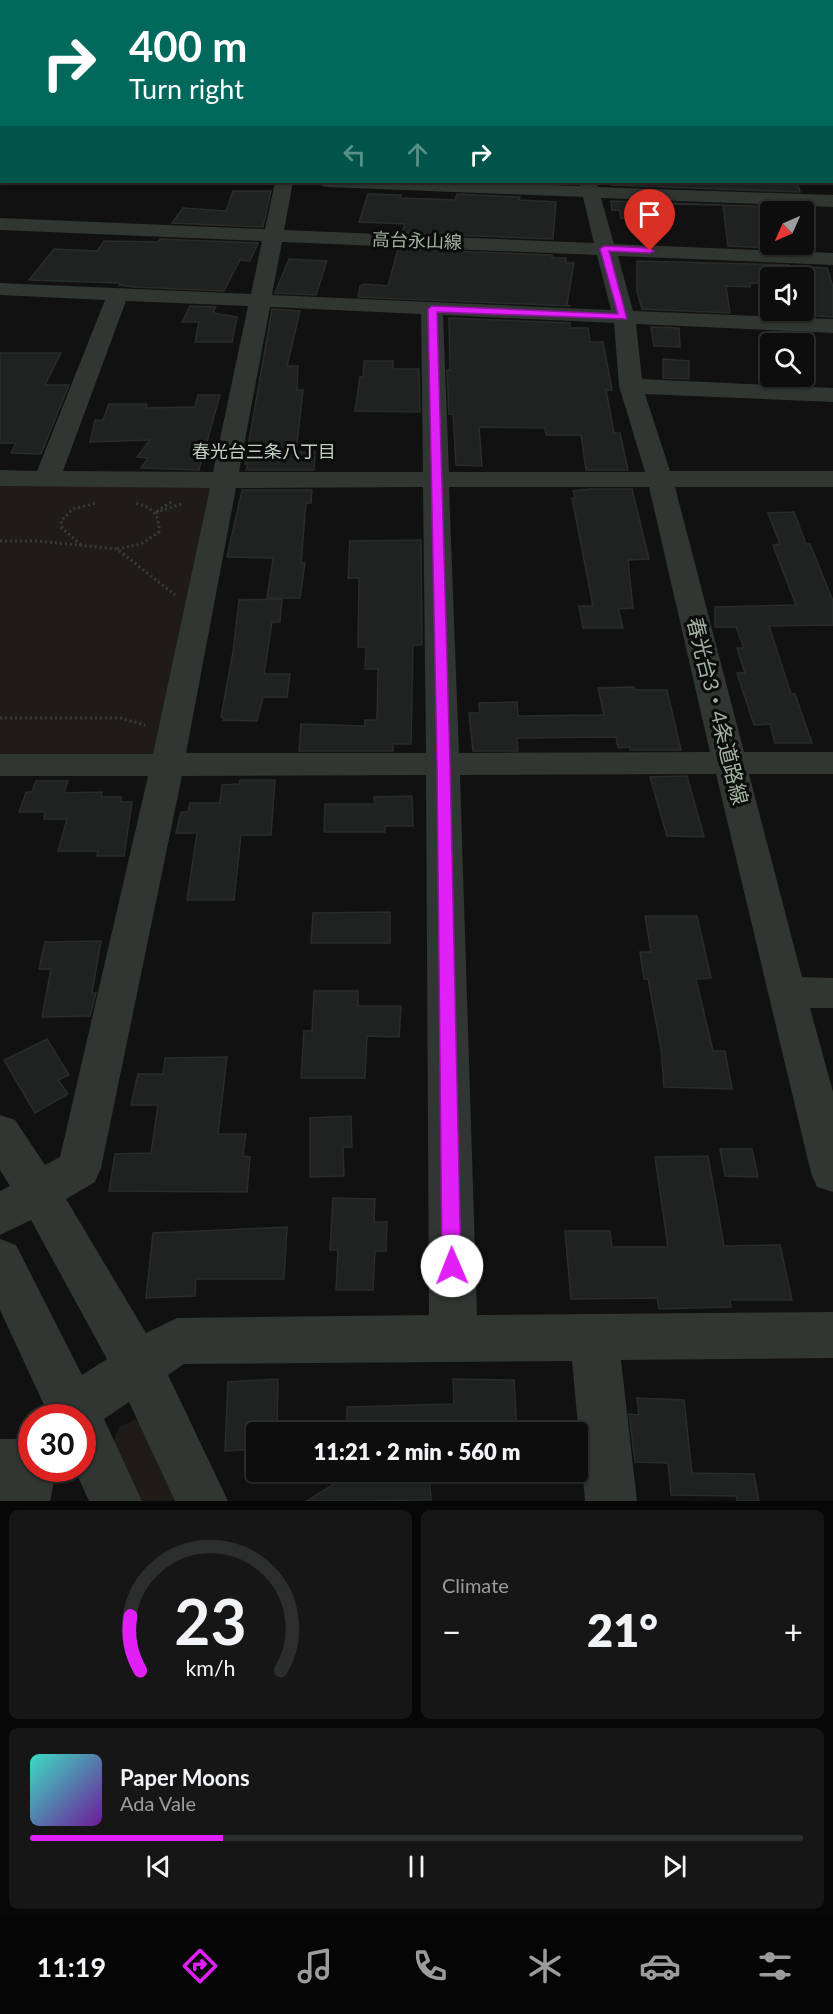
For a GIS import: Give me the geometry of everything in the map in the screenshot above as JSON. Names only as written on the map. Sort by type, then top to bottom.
[{"type":"street","points":[[20,1204],[79,1168],[170,749],[196,612],[225,480],[258,301],[284,183]]},
{"type":"street","points":[[393,183],[589,186],[833,201]]},
{"type":"street","name":"春光台3・4条道路線","points":[[589,186],[624,317],[631,386],[660,480],[833,1173]]},
{"type":"street","name":"高台永山線","points":[[7,230],[272,236],[833,259]]},
{"type":"street","points":[[0,289],[833,326]]},
{"type":"street","points":[[47,478],[118,294]]},
{"type":"street","points":[[432,309],[444,763],[453,1337]]},
{"type":"street","points":[[631,386],[833,395]]},
{"type":"street","points":[[0,478],[660,480],[830,486]]},
{"type":"street","points":[[0,765],[170,749],[444,763],[833,764]]},
{"type":"street","points":[[786,992],[833,993]]},
{"type":"street","points":[[0,1133],[20,1204],[139,1368],[202,1501]]},
{"type":"street","points":[[0,1260],[68,1404]]},
{"type":"street","points":[[93,1404],[177,1341],[833,1335]]},
{"type":"street","points":[[594,1338],[611,1501]]},
{"type":"street","points":[[96,1461],[116,1501]]},
{"type":"street","points":[[0,1465],[18,1465]]},
{"type":"street","points":[[24,1501],[28,1482]]},
{"type":"path","points":[[82,546],[62,528],[61,521],[73,509],[102,502]]},
{"type":"path","points":[[0,541],[37,541],[117,549],[152,539],[159,532],[160,525],[155,513],[138,503],[124,502]]},
{"type":"path","points":[[117,549],[196,612]]},
{"type":"path","points":[[0,718],[120,718],[170,749]]},
{"type":"shaded area","points":[[0,478],[225,480],[167,765],[0,765]]},
{"type":"shaded area","points":[[134,1420],[146,1421],[183,1501],[139,1501],[113,1443],[119,1427]]},
{"type":"building","points":[[610,183],[797,183],[800,192],[611,185]]},
{"type":"building","points":[[233,191],[271,191],[263,227],[172,223],[183,208],[226,211]]},
{"type":"building","points":[[368,194],[455,200],[457,194],[520,197],[519,200],[556,202],[553,239],[402,233],[405,224],[359,222]]},
{"type":"building","points":[[611,201],[722,205],[655,204],[657,220],[621,218],[619,210],[612,210]]},
{"type":"building","points":[[723,205],[760,206],[760,248],[728,246]]},
{"type":"building","points":[[160,239],[258,243],[250,261],[240,260],[224,291],[134,287],[119,285],[120,283],[29,280],[54,249],[97,251],[104,241],[158,242]]},
{"type":"building","points":[[398,249],[552,255],[552,258],[566,258],[566,263],[574,263],[567,305],[571,306],[358,297],[360,286],[365,284],[388,286]]},
{"type":"building","points":[[289,259],[327,261],[316,295],[275,293]]},
{"type":"building","points":[[637,261],[789,265],[789,267],[760,267],[760,283],[750,283],[750,287],[726,286],[730,313],[642,309],[637,292]]},
{"type":"building","points":[[814,267],[827,268],[833,287],[833,317],[814,316]]},
{"type":"building","points":[[190,306],[216,307],[213,313],[237,317],[232,342],[195,342],[199,322],[182,322]]},
{"type":"building","points":[[272,309],[300,311],[287,366],[298,366],[297,390],[303,390],[296,452],[315,452],[314,470],[246,470],[248,464],[245,464]]},
{"type":"building","points":[[449,318],[570,323],[570,328],[588,328],[590,342],[603,342],[612,390],[606,390],[614,433],[620,433],[628,470],[586,470],[581,435],[546,435],[545,428],[479,427],[482,466],[456,465],[453,414],[449,414],[447,370],[450,370]]},
{"type":"building","points":[[651,327],[679,328],[680,347],[654,346]]},
{"type":"building","points":[[0,353],[61,353],[45,385],[69,385],[41,454],[11,453],[16,443],[0,443]]},
{"type":"building","points":[[663,359],[689,361],[689,379],[663,378]]},
{"type":"building","points":[[364,361],[393,361],[393,369],[419,369],[420,412],[355,411],[360,377],[363,377]]},
{"type":"building","points":[[198,395],[220,395],[199,470],[141,468],[148,458],[137,457],[150,440],[90,442],[95,420],[103,420],[109,404],[147,404],[146,408],[195,407]]},
{"type":"building","points":[[632,489],[649,559],[628,560],[633,608],[618,609],[623,628],[583,628],[579,606],[593,606],[572,498],[575,498],[573,491]]},
{"type":"building","points":[[242,490],[312,490],[311,503],[306,503],[301,563],[305,563],[300,598],[267,598],[273,558],[227,557]]},
{"type":"building","points":[[794,512],[806,544],[810,544],[833,601],[833,625],[769,626],[791,694],[795,694],[812,743],[775,743],[770,724],[754,725],[737,673],[745,673],[737,648],[744,648],[736,627],[715,627],[715,607],[796,605],[773,545],[780,544],[768,513]]},
{"type":"building","points":[[421,540],[422,645],[413,645],[411,744],[393,744],[393,751],[299,751],[301,724],[365,726],[365,720],[377,720],[378,669],[365,669],[366,647],[358,647],[359,578],[348,578],[350,541]]},
{"type":"building","points":[[282,599],[280,622],[272,622],[264,674],[290,674],[287,697],[263,697],[257,721],[223,720],[224,717],[221,717],[233,652],[239,600]]},
{"type":"building","points":[[634,687],[634,690],[667,690],[681,750],[618,748],[616,737],[517,738],[518,751],[473,751],[469,713],[480,713],[479,703],[517,702],[518,716],[604,715],[598,688]]},
{"type":"building","points":[[687,776],[704,837],[667,836],[650,777]]},
{"type":"building","points":[[240,780],[275,780],[271,835],[241,835],[234,900],[187,900],[197,833],[176,833],[181,812],[188,812],[190,803],[220,803],[222,785],[239,784]]},
{"type":"building","points":[[36,781],[68,781],[64,793],[102,792],[101,797],[121,797],[121,802],[132,802],[124,856],[97,856],[98,851],[58,851],[67,819],[44,819],[45,812],[19,812],[26,792],[32,792]]},
{"type":"building","points":[[412,796],[413,826],[385,826],[385,832],[324,832],[325,804],[375,804],[374,797]]},
{"type":"building","points":[[390,912],[390,943],[311,943],[313,913]]},
{"type":"building","points":[[645,916],[697,916],[711,978],[696,979],[713,1051],[725,1051],[732,1089],[664,1087],[661,1049],[648,979],[644,979],[640,952],[651,952]]},
{"type":"building","points":[[101,941],[92,993],[96,993],[90,1016],[42,1017],[51,969],[39,969],[45,942]]},
{"type":"building","points":[[314,991],[358,991],[358,1006],[401,1006],[399,1037],[367,1036],[365,1078],[301,1078],[304,1031],[312,1031]]},
{"type":"building","points":[[47,1039],[69,1075],[58,1080],[68,1094],[35,1113],[4,1060]]},
{"type":"building","points":[[227,1057],[218,1134],[246,1134],[243,1156],[250,1157],[247,1192],[109,1191],[115,1154],[151,1153],[158,1105],[131,1105],[138,1074],[163,1074],[165,1058]]},
{"type":"building","points":[[351,1116],[352,1147],[343,1147],[344,1176],[310,1177],[310,1118]]},
{"type":"building","points":[[720,1149],[752,1149],[758,1177],[725,1176]]},
{"type":"building","points":[[708,1156],[724,1246],[780,1245],[792,1300],[730,1300],[731,1307],[659,1309],[657,1298],[571,1299],[565,1231],[610,1231],[612,1247],[668,1247],[655,1157]]},
{"type":"building","points":[[333,1198],[375,1199],[374,1222],[387,1222],[386,1251],[375,1251],[373,1290],[336,1290],[338,1250],[330,1250]]},
{"type":"building","points":[[287,1227],[284,1279],[196,1279],[195,1296],[146,1298],[153,1233]]},
{"type":"building","points":[[278,1379],[277,1422],[246,1422],[246,1450],[225,1451],[228,1382]]},
{"type":"building","points":[[453,1379],[514,1380],[516,1422],[347,1422],[347,1407],[454,1404]]},
{"type":"building","points":[[637,1398],[684,1400],[692,1473],[754,1474],[759,1501],[737,1501],[737,1496],[671,1495],[668,1463],[635,1462],[629,1414],[639,1415]]},
{"type":"building","points":[[337,1482],[430,1482],[431,1500],[307,1501]]},
{"type":"district","name":"春光台三条八丁目","points":[[264,452]]},
{"type":"route","points":[[452,1266],[444,763],[432,309],[624,317],[604,249],[650,251]]}]
